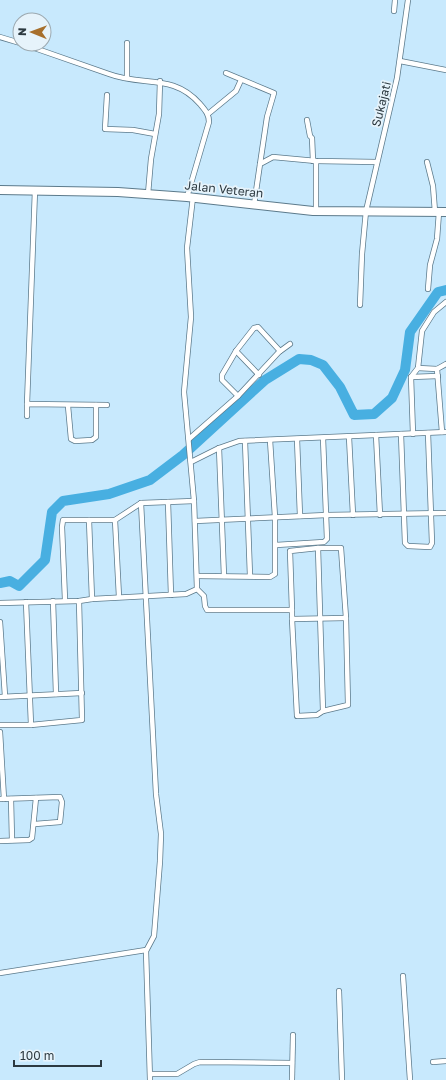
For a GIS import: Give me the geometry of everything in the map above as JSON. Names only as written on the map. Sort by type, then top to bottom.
[{"type":"highway","name":"Jalan Veteran","points":[[0,190],[148,194],[190,197],[316,211],[440,212]]},
{"type":"street","points":[[394,11],[395,0]]},
{"type":"street","name":"Sukajati","points":[[360,305],[362,254],[366,212],[400,61],[408,0]]},
{"type":"street","points":[[0,37],[12,41]]},
{"type":"street","points":[[127,42],[127,78]]},
{"type":"street","points":[[0,603],[65,600],[79,601],[119,597],[191,594],[197,589],[198,576],[194,501],[184,388],[192,311],[187,248],[190,197],[207,133],[209,122],[208,114],[189,92],[177,86],[110,75],[94,67],[46,52]]},
{"type":"street","points":[[400,61],[446,70]]},
{"type":"street","points":[[226,73],[274,94],[267,117],[254,205]]},
{"type":"street","points":[[208,114],[236,91],[241,80]]},
{"type":"street","points":[[148,194],[155,134],[159,114],[160,82]]},
{"type":"street","points":[[107,95],[105,129],[133,130],[155,134]]},
{"type":"street","points":[[306,120],[310,136],[312,138],[315,161],[316,211]]},
{"type":"street","points":[[260,164],[273,157],[315,161],[377,162]]},
{"type":"street","points":[[427,162],[440,212],[437,239],[430,266],[428,289]]},
{"type":"street","points":[[27,416],[35,190]]},
{"type":"street","points":[[413,434],[411,377],[418,368],[422,331],[434,312],[446,302]]},
{"type":"street","points":[[238,396],[222,378],[236,351],[257,326],[280,351]]},
{"type":"street","points":[[189,440],[238,396],[280,351],[290,344]]},
{"type":"street","points":[[236,351],[259,375]]},
{"type":"street","points":[[418,368],[437,369],[446,364]]},
{"type":"street","points":[[191,460],[219,448],[245,441],[349,438],[376,435],[444,432],[437,369]]},
{"type":"street","points":[[411,377],[438,376]]},
{"type":"street","points":[[27,404],[68,406],[107,405]]},
{"type":"street","points":[[68,406],[71,439],[75,441],[92,440],[96,436],[96,405]]},
{"type":"street","points":[[401,434],[405,545],[430,547],[432,544],[432,514],[428,433]]},
{"type":"street","points":[[376,435],[380,515]]},
{"type":"street","points":[[276,545],[326,541],[328,536],[323,438]]},
{"type":"street","points":[[349,438],[353,515]]},
{"type":"street","points":[[297,439],[300,516]]},
{"type":"street","points":[[198,576],[274,576],[276,571],[276,545],[270,440]]},
{"type":"street","points":[[245,441],[250,576]]},
{"type":"street","points":[[219,448],[224,576]]},
{"type":"street","points":[[65,600],[62,521],[68,519],[115,520],[141,503],[194,501]]},
{"type":"street","points":[[168,502],[171,595]]},
{"type":"street","points":[[141,503],[156,794],[161,834],[154,936],[146,952],[150,1080]]},
{"type":"street","points":[[195,521],[327,515],[446,513]]},
{"type":"street","points":[[89,520],[92,599]]},
{"type":"street","points":[[115,520],[119,597]]},
{"type":"street","points":[[318,548],[323,710]]},
{"type":"street","points":[[318,548],[339,548],[342,550],[349,703],[345,707],[323,710],[317,715],[299,716],[296,713],[292,610],[290,551],[318,548]]},
{"type":"street","points":[[197,589],[204,596],[207,610],[292,610]]},
{"type":"street","points":[[53,601],[56,694]]},
{"type":"street","points":[[0,725],[31,725],[82,720],[79,601]]},
{"type":"street","points":[[26,602],[31,725]]},
{"type":"street","points":[[292,619],[346,618]]},
{"type":"street","points":[[0,622],[2,697],[82,693]]},
{"type":"street","points":[[0,732],[2,799],[60,797],[62,802],[62,820],[58,823],[35,824]]},
{"type":"street","points":[[0,841],[29,840],[34,834],[36,798]]},
{"type":"street","points":[[11,799],[12,840]]},
{"type":"street","points":[[0,973],[146,952]]},
{"type":"street","points":[[403,976],[410,1080]]},
{"type":"street","points":[[339,991],[342,1080]]},
{"type":"street","points":[[292,1080],[293,1035]]},
{"type":"street","points":[[433,1062],[446,1061]]},
{"type":"street","points":[[151,1074],[177,1074],[200,1062],[292,1063]]},
{"type":"waterway","points":[[0,583],[10,581],[19,586],[45,560],[52,512],[63,501],[109,494],[150,480],[183,455],[265,380],[299,359],[311,360],[323,365],[340,387],[354,415],[374,414],[392,398],[405,370],[410,332],[438,292],[446,290]]}]
